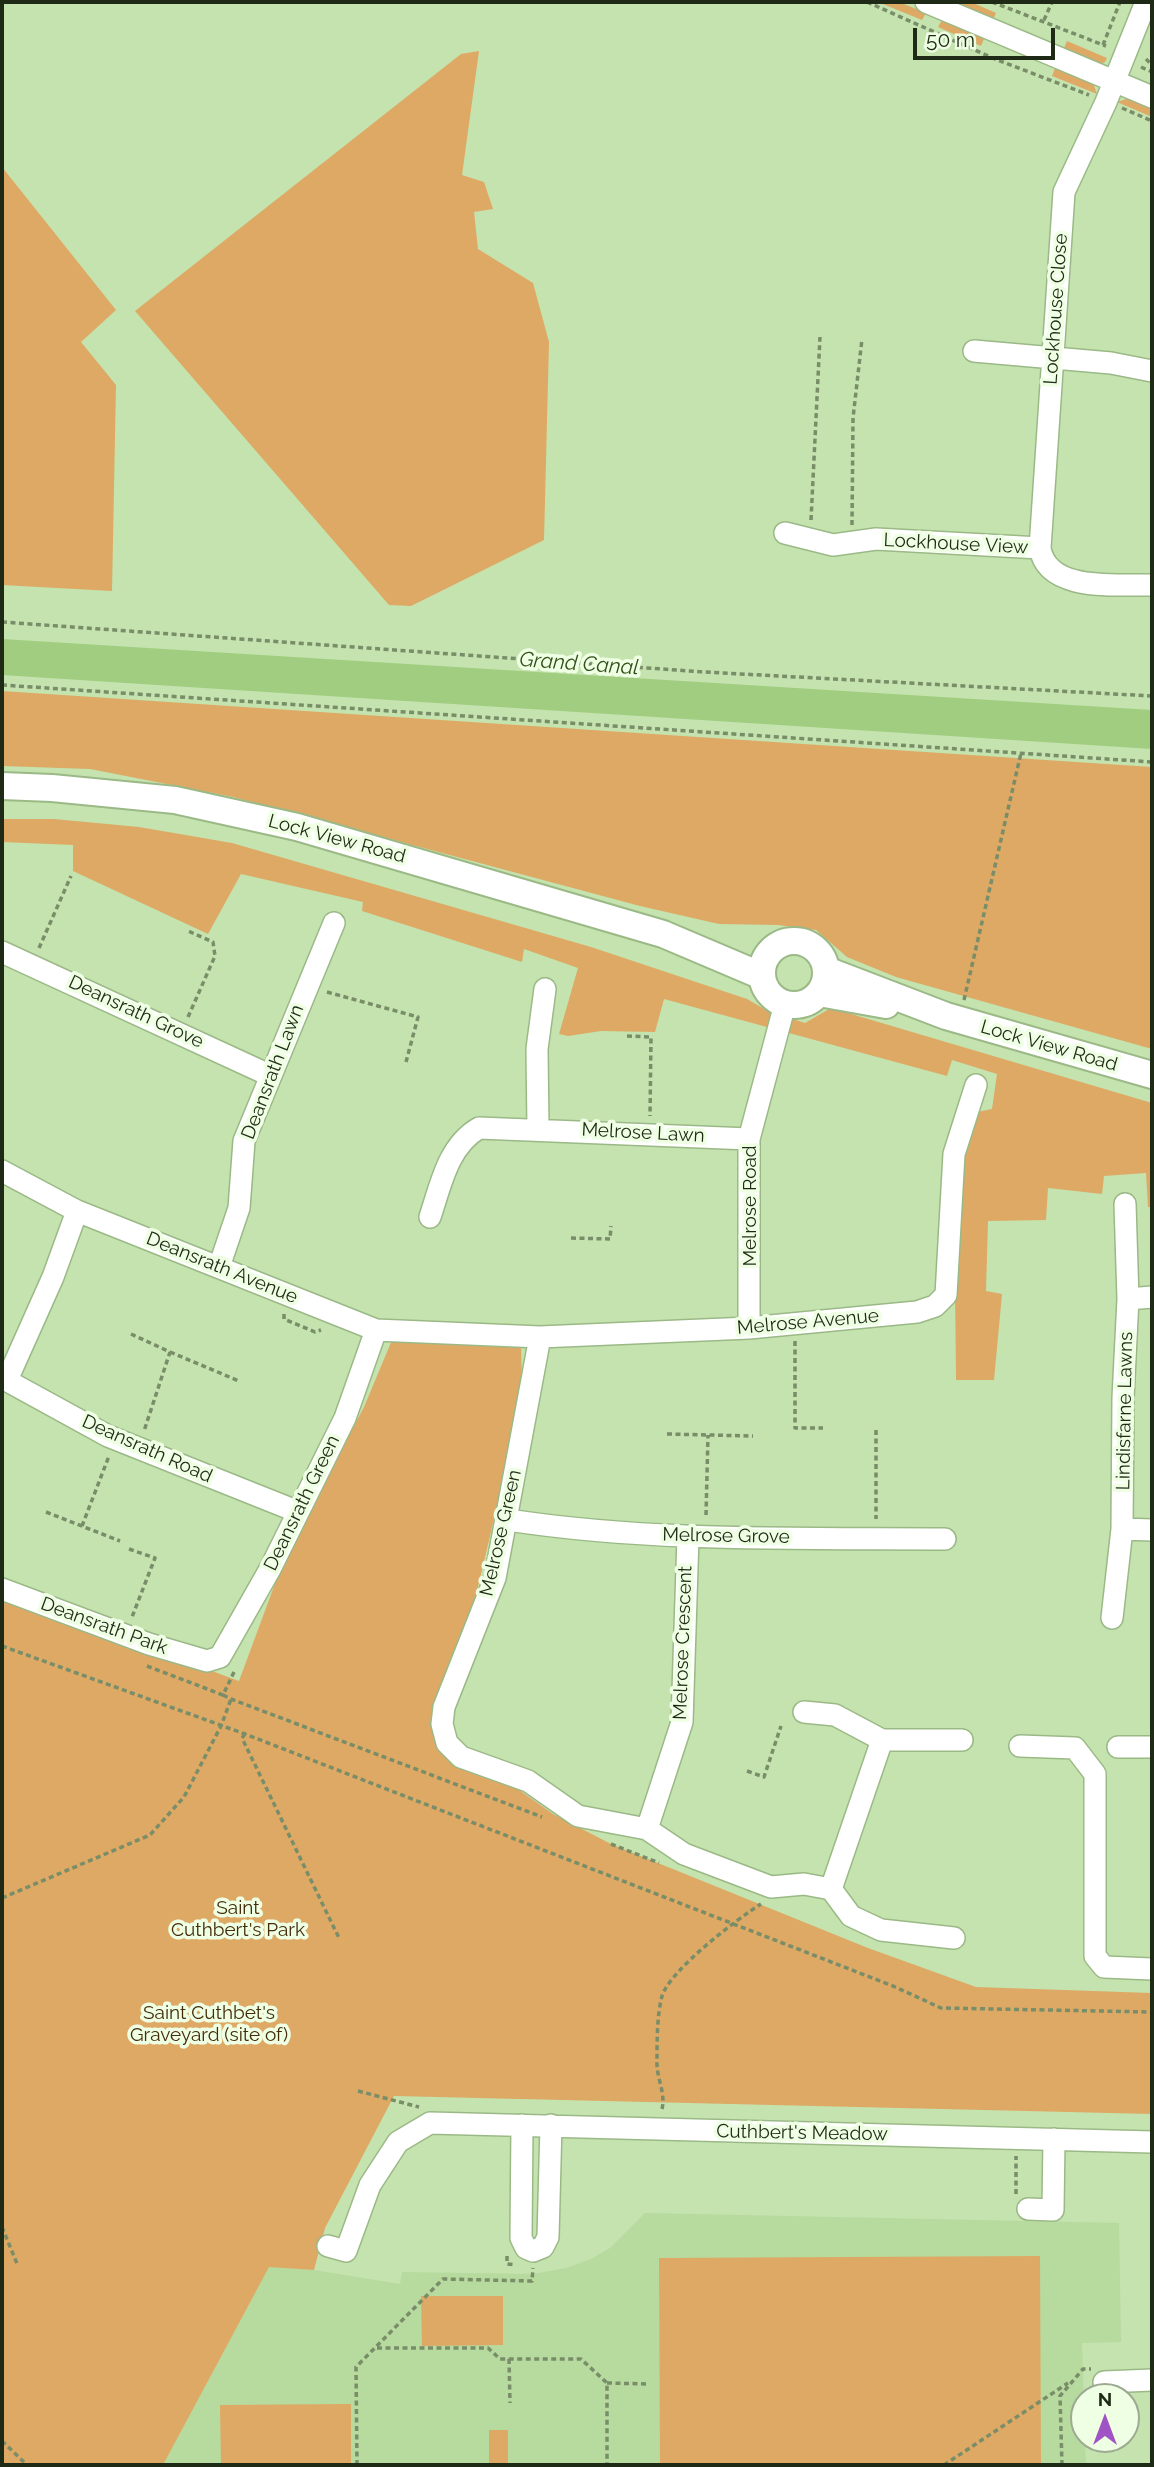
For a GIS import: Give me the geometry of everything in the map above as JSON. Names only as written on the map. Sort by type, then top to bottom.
[{"type":"street","points":[[926,2],[1152,97]]},
{"type":"street","name":"Lockhouse Close","points":[[1040,548],[1064,192],[1115,81],[1146,2]]},
{"type":"street","points":[[974,351],[1111,363],[1152,371]]},
{"type":"street","name":"Lockhouse View","points":[[785,533],[833,545],[876,540],[1040,548],[1044,564],[1052,572],[1065,578],[1152,586]]},
{"type":"street","name":"Lock View Road","points":[[2,786],[175,800],[298,827],[765,964],[787,941],[808,944],[823,959],[822,981],[1152,1075]]},
{"type":"street","name":"Deansrath Lawn","points":[[219,1267],[239,1208],[244,1141],[334,923]]},
{"type":"street","name":"Deansrath Grove","points":[[2,952],[269,1075]]},
{"type":"street","points":[[765,964],[769,993],[785,1004],[803,1003],[822,981]]},
{"type":"street","points":[[538,1128],[537,1049],[545,989]]},
{"type":"street","name":"Melrose Road","points":[[749,1328],[749,1139],[785,1004]]},
{"type":"street","name":"Melrose Avenue","points":[[450,1332],[540,1337],[749,1328],[917,1312],[935,1306],[946,1295],[954,1154],[976,1085]]},
{"type":"street","name":"Melrose Lawn","points":[[430,1217],[453,1153],[462,1138],[479,1128],[538,1128],[749,1139]]},
{"type":"street","name":"Deansrath Avenue","points":[[2,1171],[77,1211],[376,1330],[450,1332]]},
{"type":"street","name":"Lindisfarne Lawns","points":[[1112,1618],[1122,1529],[1123,1398],[1128,1299],[1125,1204]]},
{"type":"street","points":[[4,1379],[53,1277],[77,1211]]},
{"type":"street","points":[[1128,1299],[1152,1297]]},
{"type":"street","name":"Deansrath Green","points":[[207,1661],[220,1657],[231,1643],[345,1418],[376,1330]]},
{"type":"street","name":"Melrose Green","points":[[540,1337],[508,1520],[495,1578],[444,1707],[442,1724],[447,1743],[461,1757],[528,1781],[578,1816],[647,1829]]},
{"type":"street","name":"Deansrath Road","points":[[4,1379],[108,1436],[296,1511]]},
{"type":"street","name":"Melrose Grove","points":[[508,1520],[568,1529],[688,1537],[944,1539]]},
{"type":"street","points":[[1122,1529],[1152,1530]]},
{"type":"street","name":"Melrose Crescent","points":[[647,1829],[682,1722],[688,1537]]},
{"type":"street","name":"Deansrath Park","points":[[2,1589],[149,1644],[207,1661]]},
{"type":"street","points":[[804,1712],[835,1715],[882,1740],[962,1740]]},
{"type":"street","points":[[831,1889],[882,1740]]},
{"type":"street","points":[[1020,1746],[1075,1748],[1095,1774],[1095,1956],[1104,1967],[1152,1969]]},
{"type":"street","points":[[1118,1747],[1152,1747]]},
{"type":"street","points":[[647,1829],[684,1854],[771,1887],[804,1885],[831,1889],[851,1916],[881,1930],[954,1938]]},
{"type":"street","name":"Cuthbert's Meadow","points":[[328,2246],[346,2251],[370,2185],[398,2142],[430,2123],[1152,2142]]},
{"type":"street","points":[[522,2125],[521,2238],[526,2248],[533,2250],[543,2247],[548,2237],[551,2125]]},
{"type":"street","points":[[1022,2207],[1053,2210],[1054,2138]]},
{"type":"street","points":[[1104,2382],[1152,2380]]},
{"type":"path","points":[[867,2],[995,60],[1094,97]]},
{"type":"path","points":[[992,2],[1044,20],[1112,49]]},
{"type":"path","points":[[1044,20],[1052,2]]},
{"type":"path","points":[[1103,45],[1120,2]]},
{"type":"path","points":[[1149,53],[1145,62],[1152,65]]},
{"type":"path","points":[[1134,64],[1152,72]]},
{"type":"path","points":[[1116,106],[1152,121]]},
{"type":"path","points":[[810,540],[820,337]]},
{"type":"path","points":[[852,544],[853,418],[862,339]]},
{"type":"path","points":[[2,622],[690,671],[1152,696]]},
{"type":"path","points":[[2,685],[972,747],[1152,762]]},
{"type":"path","points":[[953,1018],[1021,753]]},
{"type":"path","points":[[36,954],[71,876]]},
{"type":"path","points":[[186,1022],[215,956],[213,942],[188,931]]},
{"type":"path","points":[[327,992],[418,1017],[406,1062]]},
{"type":"path","points":[[627,1036],[651,1037],[650,1117]]},
{"type":"path","points":[[571,1238],[610,1239],[611,1226]]},
{"type":"path","points":[[795,1325],[796,1427],[823,1428]]},
{"type":"path","points":[[131,1334],[239,1381]]},
{"type":"path","points":[[144,1433],[170,1352]]},
{"type":"path","points":[[876,1430],[876,1519]]},
{"type":"path","points":[[667,1434],[753,1436]]},
{"type":"path","points":[[706,1515],[708,1435]]},
{"type":"path","points":[[82,1526],[110,1454]]},
{"type":"path","points":[[46,1512],[120,1541]]},
{"type":"path","points":[[129,1549],[155,1558],[132,1617]]},
{"type":"path","points":[[2,1646],[244,1734],[941,2008],[1152,2012]]},
{"type":"path","points":[[234,1671],[223,1695],[231,1699],[544,1818]]},
{"type":"path","points":[[2,1898],[150,1835],[184,1797],[231,1699]]},
{"type":"path","points":[[747,1771],[764,1777],[781,1726]]},
{"type":"path","points":[[244,1734],[242,1738],[339,1938]]},
{"type":"path","points":[[608,1843],[659,1863]]},
{"type":"path","points":[[662,2109],[664,2101],[656,2064],[663,1994],[678,1973],[730,1924],[762,1903],[749,1898]]},
{"type":"path","points":[[1016,2150],[1022,2207]]},
{"type":"path","points":[[2,2227],[18,2266]]},
{"type":"path","points":[[507,2251],[507,2264],[533,2268],[545,2266]]},
{"type":"path","points":[[356,2465],[356,2367],[443,2279],[533,2281],[533,2274]]},
{"type":"path","points":[[377,2348],[488,2348],[500,2359],[581,2359],[607,2383],[648,2384]]},
{"type":"path","points":[[509,2359],[510,2403]]},
{"type":"path","points":[[1062,2465],[1060,2396],[1083,2369]]},
{"type":"path","points":[[944,2465],[1070,2382]]},
{"type":"path","points":[[607,2383],[607,2465]]},
{"type":"path","points":[[2,2441],[27,2465]]},
{"type":"shaded area","points":[[2,639],[1152,710],[1152,749],[2,675]]},
{"type":"shaded area","points":[[645,2213],[1119,2223],[1121,2342],[1082,2343],[1083,2383],[1070,2383],[1070,2453],[1086,2453],[1086,2465],[163,2465],[269,2266],[314,2270],[400,2284],[402,2272],[533,2274],[566,2268],[591,2259],[610,2248]]},
{"type":"green space","points":[[878,2],[899,2],[926,13],[922,20]]},
{"type":"green space","points":[[952,2],[971,2],[996,13],[993,20]]},
{"type":"green space","points":[[942,20],[984,39],[981,46],[938,27]]},
{"type":"green space","points":[[1067,41],[1107,58],[1101,64],[1064,48]]},
{"type":"green space","points":[[479,51],[462,175],[484,182],[493,209],[474,212],[478,249],[533,283],[549,342],[544,540],[411,606],[389,605],[135,311],[461,54]]},
{"type":"green space","points":[[1055,68],[1093,83],[1097,94],[1052,76]]},
{"type":"green space","points":[[1129,98],[1152,108],[1152,117],[1117,102]]},
{"type":"green space","points":[[2,167],[116,310],[81,342],[116,385],[112,591],[2,585]]},
{"type":"green space","points":[[2,691],[1152,767],[1152,1049],[896,977],[847,957],[816,930],[778,925],[719,924],[640,906],[233,797],[90,769],[2,766]]},
{"type":"green space","points":[[2,819],[54,819],[139,827],[232,843],[591,947],[747,999],[766,1010],[805,1023],[831,1008],[1152,1103],[1152,1207],[1148,1207],[1146,1173],[1104,1176],[1102,1194],[1048,1188],[1046,1220],[988,1221],[986,1291],[1002,1294],[994,1380],[956,1380],[955,1286],[960,1157],[977,1112],[992,1109],[997,1074],[952,1060],[947,1076],[664,999],[655,1032],[601,1031],[568,1036],[559,1034],[578,968],[524,949],[522,962],[362,911],[363,902],[241,874],[208,934],[73,871],[73,845],[2,842]]},
{"type":"green space","name":"Saint Cuthbert's Park","points":[[392,1340],[521,1341],[522,1392],[491,1532],[472,1612],[433,1714],[434,1740],[452,1763],[519,1790],[553,1814],[611,1844],[868,1948],[976,1987],[1152,1993],[1152,2114],[394,2096],[325,2228],[314,2270],[269,2267],[163,2465],[2,2465],[2,1594],[239,1681],[286,1554],[364,1407]]},
{"type":"green space","points":[[1040,2256],[1041,2465],[660,2465],[659,2258]]},
{"type":"green space","points":[[421,2296],[503,2296],[503,2345],[422,2346]]},
{"type":"green space","points":[[351,2404],[351,2465],[221,2465],[220,2405]]},
{"type":"green space","points":[[489,2430],[508,2430],[508,2465],[489,2465]]},
{"type":"water label","name":"Grand Canal","points":[[579,664]]},
{"type":"park label","name":"Saint Cuthbet's Graveyard (site of)","points":[[209,2024]]}]
